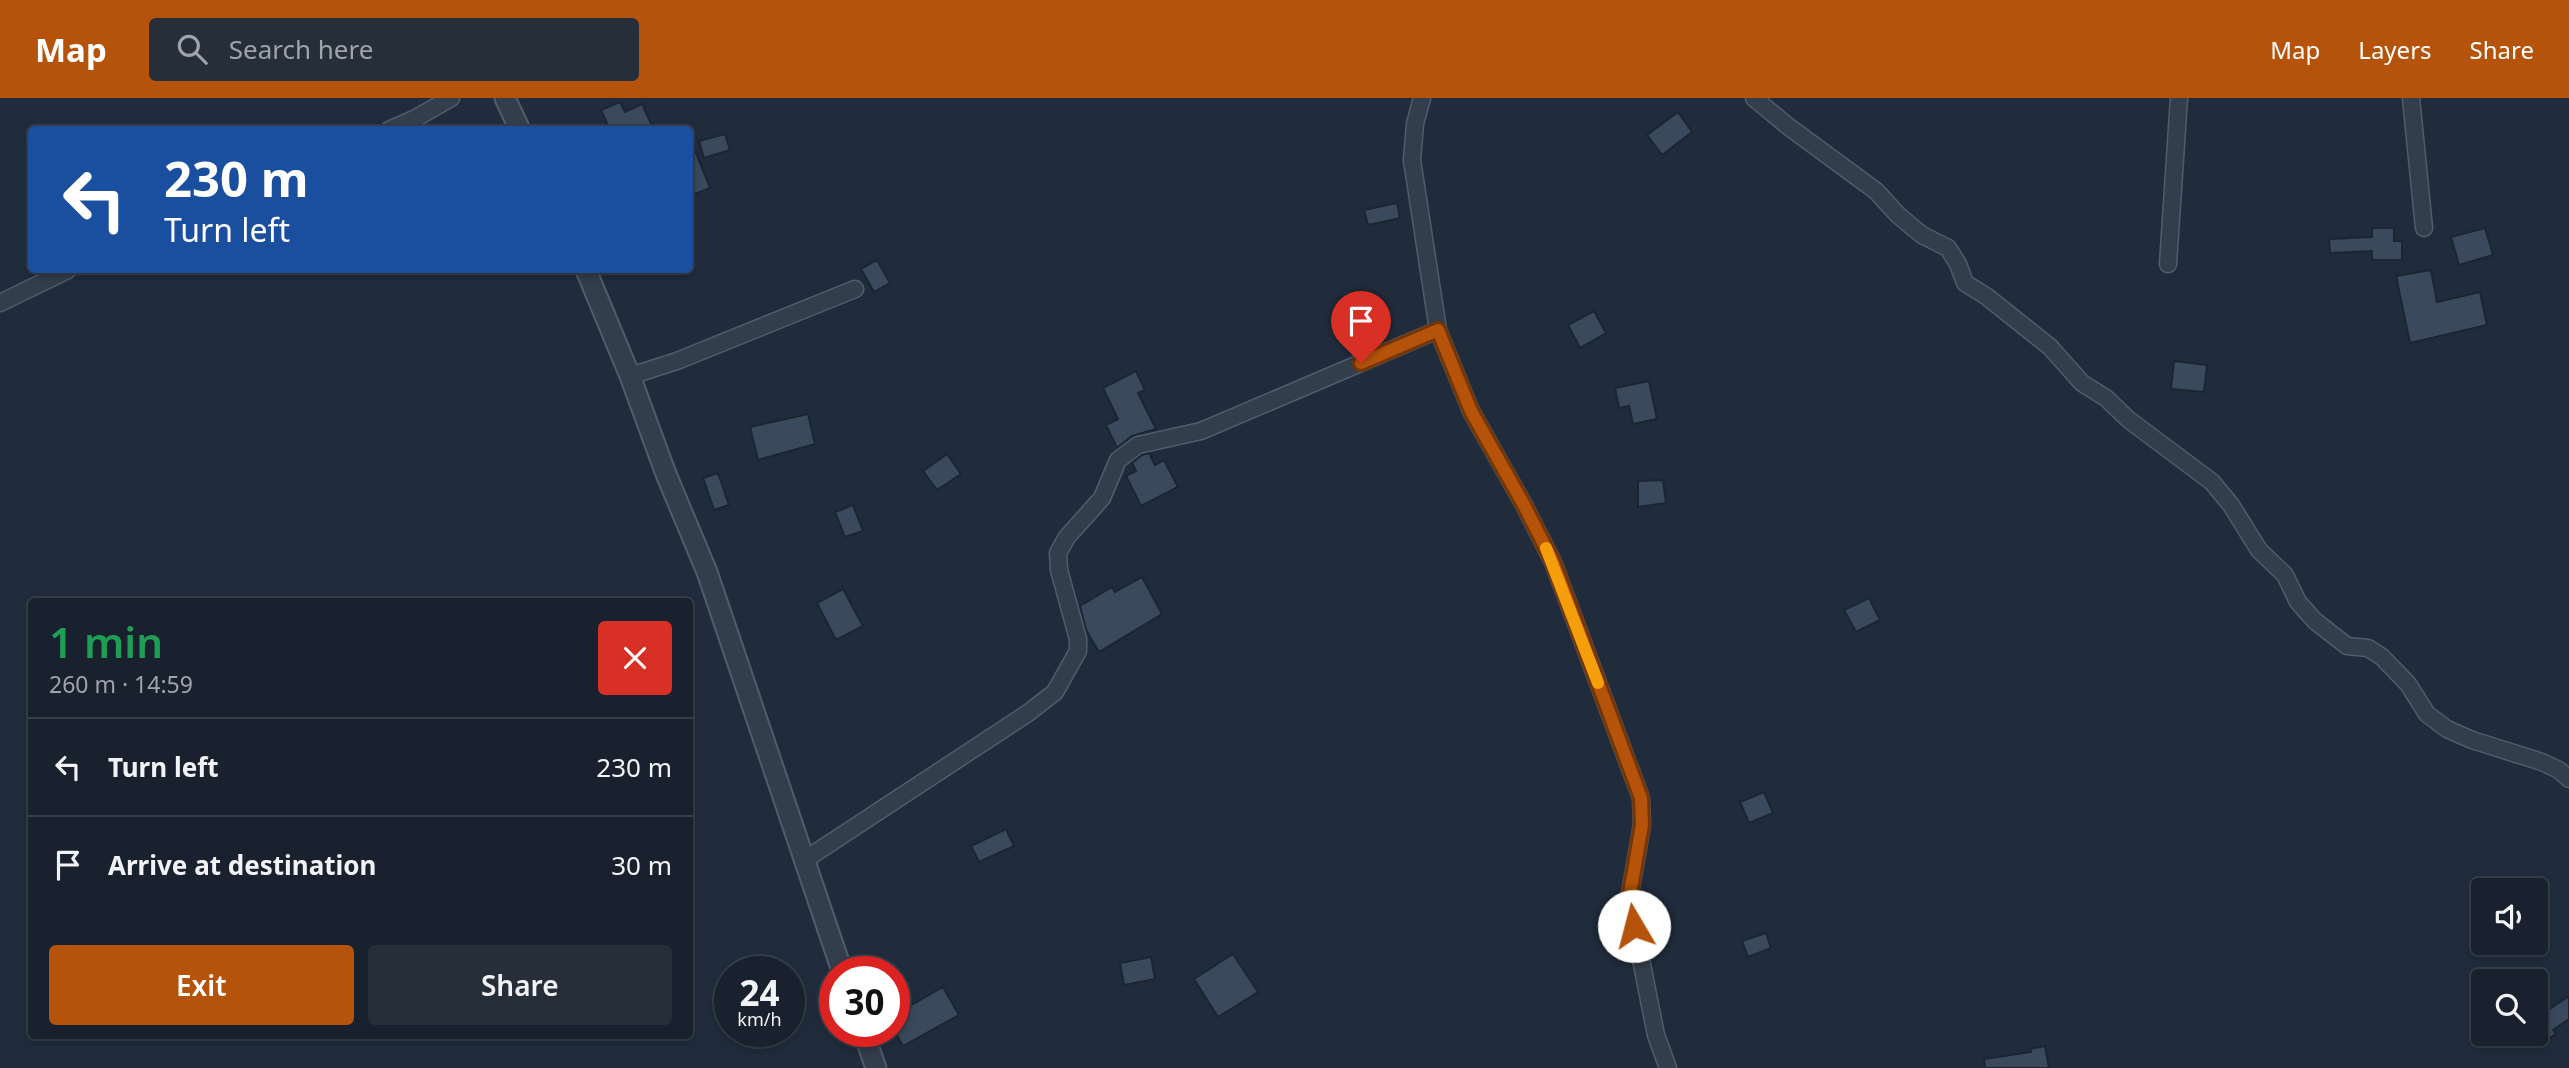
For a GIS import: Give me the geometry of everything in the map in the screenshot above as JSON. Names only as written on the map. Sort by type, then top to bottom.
[{"type":"street","points":[[398,126],[451,98]]},
{"type":"street","points":[[505,98],[518,126]]},
{"type":"street","points":[[1422,98],[1415,124],[1412,160],[1438,330],[1471,411],[1553,562],[1641,798],[1642,825],[1629,899],[1657,1035],[1668,1068]]},
{"type":"street","points":[[1754,98],[1876,191],[1898,215],[1922,235],[1948,248],[1958,264],[1965,284],[1986,296],[2050,347],[2082,383],[2106,398],[2129,420],[2212,482],[2231,505],[2259,550],[2286,575],[2298,602],[2315,621],[2347,646],[2368,648],[2382,657],[2408,684],[2427,715],[2447,729],[2472,740],[2532,758],[2559,770],[2569,779]]},
{"type":"street","points":[[2168,264],[2179,98]]},
{"type":"street","points":[[2411,98],[2424,228]]},
{"type":"street","points":[[0,303],[62,273]]},
{"type":"street","points":[[587,273],[630,376],[666,474],[708,572],[837,956]]},
{"type":"street","points":[[630,376],[702,351],[855,289]]},
{"type":"street","points":[[803,861],[1028,713],[1055,692],[1078,651],[1078,639],[1059,570],[1058,553],[1067,537],[1102,498],[1118,460],[1126,452],[1138,445],[1201,431],[1438,330]]},
{"type":"street","points":[[869,1047],[876,1068]]},
{"type":"building","points":[[620,102],[625,112],[642,104],[652,126],[608,126],[601,110]]},
{"type":"building","points":[[1678,112],[1692,132],[1662,155],[1647,135]]},
{"type":"building","points":[[725,134],[730,150],[704,158],[699,141]]},
{"type":"building","points":[[693,146],[710,188],[693,195]]},
{"type":"building","points":[[1397,203],[1400,218],[1368,225],[1364,210]]},
{"type":"building","points":[[2372,228],[2394,228],[2394,241],[2402,241],[2402,260],[2372,260],[2372,251],[2330,253],[2329,239],[2372,237]]},
{"type":"building","points":[[2485,228],[2493,255],[2459,265],[2451,237]]},
{"type":"building","points":[[877,260],[890,283],[874,292],[861,269]]},
{"type":"building","points":[[2431,270],[2437,302],[2480,292],[2487,325],[2410,343],[2396,276]]},
{"type":"building","points":[[1594,311],[1606,333],[1580,348],[1568,325]]},
{"type":"building","points":[[2174,361],[2207,365],[2204,392],[2171,389]]},
{"type":"building","points":[[1136,371],[1145,390],[1138,393],[1156,429],[1132,436],[1117,448],[1106,425],[1118,419],[1103,388]]},
{"type":"building","points":[[1649,381],[1657,419],[1633,424],[1629,406],[1619,408],[1615,388]]},
{"type":"building","points":[[808,414],[815,444],[758,460],[750,427]]},
{"type":"building","points":[[1149,453],[1155,465],[1164,460],[1178,487],[1141,506],[1126,476],[1136,471],[1132,463]]},
{"type":"building","points":[[947,454],[961,474],[937,490],[923,471]]},
{"type":"building","points":[[718,473],[729,505],[714,510],[703,478]]},
{"type":"building","points":[[1663,480],[1666,503],[1638,507],[1638,481]]},
{"type":"building","points":[[853,505],[863,531],[845,537],[835,512]]},
{"type":"building","points":[[1142,577],[1162,614],[1099,652],[1086,630],[1080,606],[1112,587],[1115,592]]},
{"type":"building","points":[[843,589],[863,626],[836,640],[817,603]]},
{"type":"building","points":[[1869,598],[1880,620],[1856,632],[1844,610]]},
{"type":"building","points":[[1764,792],[1773,813],[1749,823],[1740,802]]},
{"type":"building","points":[[1006,829],[1014,846],[979,862],[971,846]]},
{"type":"building","points":[[1766,933],[1771,948],[1748,957],[1742,941]]},
{"type":"building","points":[[1233,954],[1258,992],[1218,1017],[1194,979]]},
{"type":"building","points":[[1151,957],[1155,979],[1124,985],[1120,963]]},
{"type":"building","points":[[943,987],[959,1015],[910,1042],[910,1006]]},
{"type":"building","points":[[2569,996],[2569,1019],[2553,1030],[2556,1034],[2548,1039],[2548,1010]]},
{"type":"building","points":[[2045,1046],[2049,1068],[1985,1068],[1984,1059],[2031,1052],[2030,1049]]},
{"type":"slow traffic","points":[[1546,548],[1598,683]]},
{"type":"route","points":[[1361,363],[1438,330],[1471,411],[1553,562],[1641,798],[1642,825],[1629,899],[1634,926]]}]
